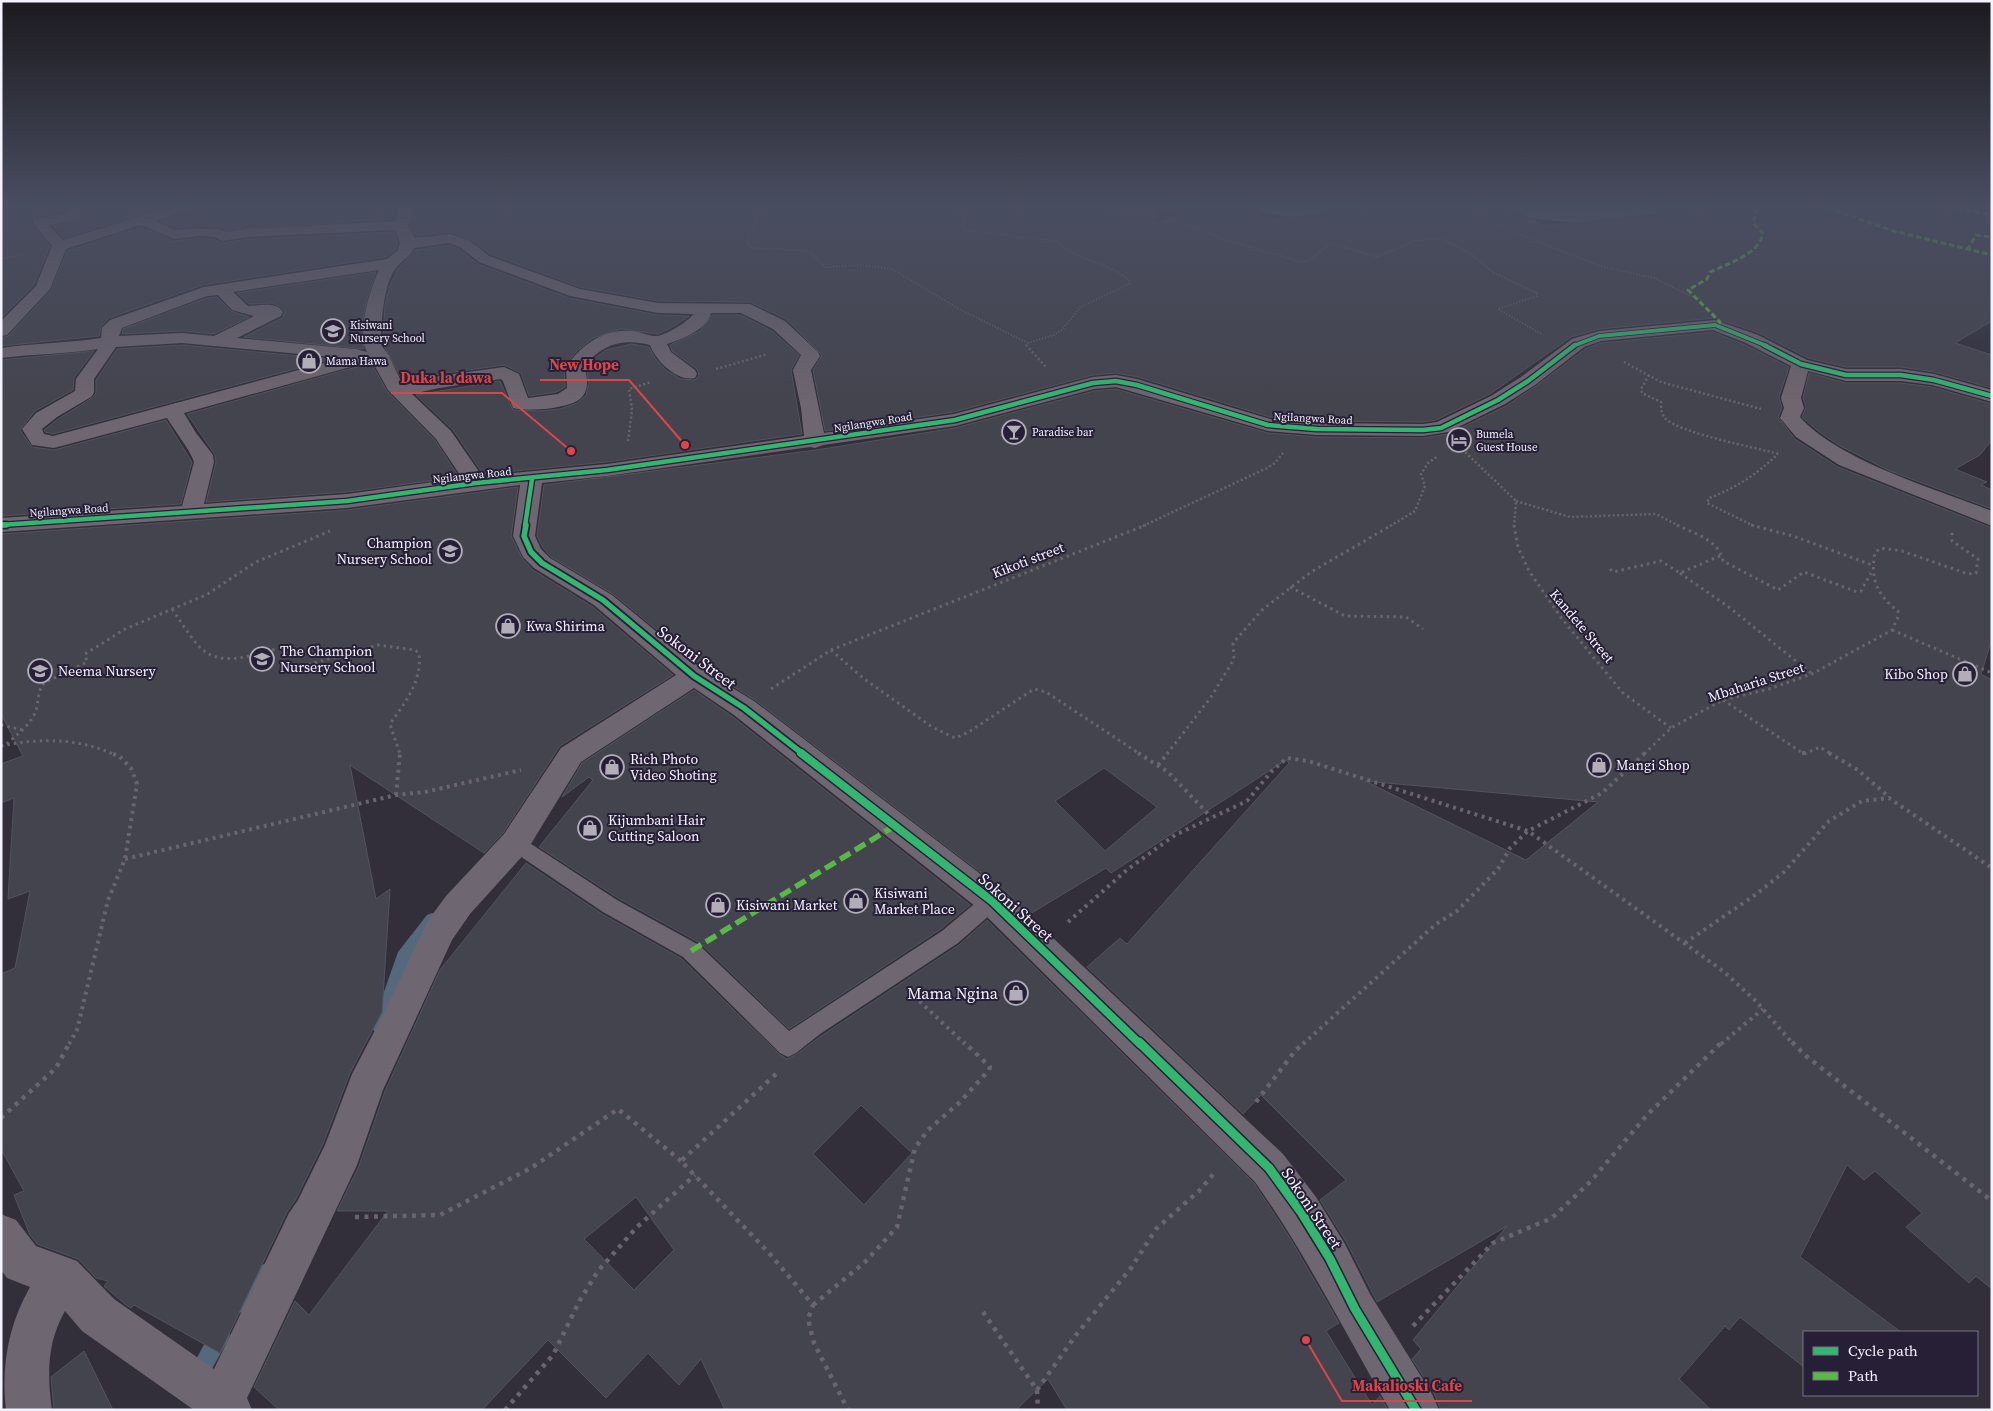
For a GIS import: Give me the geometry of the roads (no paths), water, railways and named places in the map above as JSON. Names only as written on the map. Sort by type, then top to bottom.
[{"type":"street","points":[[1,331],[42,289],[52,271]]},
{"type":"street","points":[[341,271],[222,289],[184,297],[116,324],[111,328],[107,349],[85,379],[84,393],[72,402],[47,413],[32,429],[37,440],[43,443],[54,442],[377,355]]},
{"type":"street","points":[[386,271],[380,290],[373,326],[372,345],[382,367],[399,392],[440,430],[476,483]]},
{"type":"street","points":[[518,271],[576,293],[658,308],[730,307],[755,311],[779,325],[811,356],[802,370],[811,408],[815,442]]},
{"type":"street","points":[[219,340],[275,312],[272,310],[246,312],[241,310],[222,289]]},
{"type":"street","points":[[399,392],[439,382],[504,373],[512,378],[520,404],[568,398],[575,394],[577,373],[575,367],[581,357],[590,350],[621,336],[656,342],[685,330],[697,322],[703,315],[702,308]]},
{"type":"street","name":"Ngilangwa Road","points":[[1,525],[192,510],[347,501],[476,483],[532,479],[815,442],[955,420],[1074,390],[1093,383],[1116,381],[1137,385],[1268,425],[1317,430],[1423,430],[1441,428],[1498,400],[1528,381],[1578,344],[1599,336],[1624,332],[1715,325],[1752,339],[1801,364]]},
{"type":"street","points":[[1,353],[32,349],[63,349],[109,342],[182,338],[219,340],[282,349],[377,355]]},
{"type":"street","points":[[656,342],[663,355],[688,374]]},
{"type":"street","points":[[1992,396],[1934,380],[1901,375],[1846,375],[1801,364],[1793,392],[1794,408],[1790,418],[1803,433],[1846,461],[1992,519]]},
{"type":"street","points":[[173,411],[187,436],[203,455],[204,462],[192,510]]},
{"type":"street","name":"Sokoni Street","points":[[532,479],[524,536],[531,552],[542,563],[603,600],[694,676],[744,708],[992,901],[1238,1136],[1268,1168],[1301,1212],[1330,1258],[1355,1309],[1416,1410]]},
{"type":"street","points":[[1,1235],[22,1263],[62,1276],[98,1316],[226,1406],[304,1228],[313,1215],[343,1151],[365,1086],[397,1024],[439,932],[458,905],[515,843],[571,755],[694,676]]},
{"type":"street","points":[[28,1410],[25,1367],[31,1335],[45,1300],[62,1276]]},
{"type":"lane","points":[[515,843],[610,906],[691,951],[788,1046],[812,1027],[950,937],[992,901]]},
{"type":"waterway","points":[[380,1026],[404,957],[432,919]]},
{"type":"waterway","points":[[238,1304],[264,1274]]},
{"type":"waterway","points":[[197,1376],[220,1335]]},
{"type":"place","name":"Kisiwani Nursery School","points":[[333,331]]},
{"type":"place","name":"Mama Hawa","points":[[309,361]]},
{"type":"place","name":"Paradise bar","points":[[1014,432]]},
{"type":"place","name":"Bumela Guest House","points":[[1459,440]]},
{"type":"place","name":"New Hope","points":[[685,445]]},
{"type":"place","name":"Duka la dawa","points":[[571,451]]},
{"type":"place","name":"Champion Nursery School","points":[[450,551]]},
{"type":"place","name":"Kwa Shirima","points":[[508,626]]},
{"type":"place","name":"The Champion Nursery School","points":[[262,659]]},
{"type":"place","name":"Neema Nursery","points":[[40,671]]},
{"type":"place","name":"Kibo Shop","points":[[1965,674]]},
{"type":"place","name":"Mangi Shop","points":[[1599,765]]},
{"type":"place","name":"Rich Photo Video Shoting","points":[[612,767]]},
{"type":"place","name":"Kijumbani Hair Cutting Saloon","points":[[590,828]]},
{"type":"place","name":"Kisiwani Market Place","points":[[856,901]]},
{"type":"place","name":"Kisiwani Market","points":[[718,905]]},
{"type":"place","name":"Mama Ngina","points":[[1016,993]]},
{"type":"place","name":"Makalioski Cafe","points":[[1306,1340]]}]
